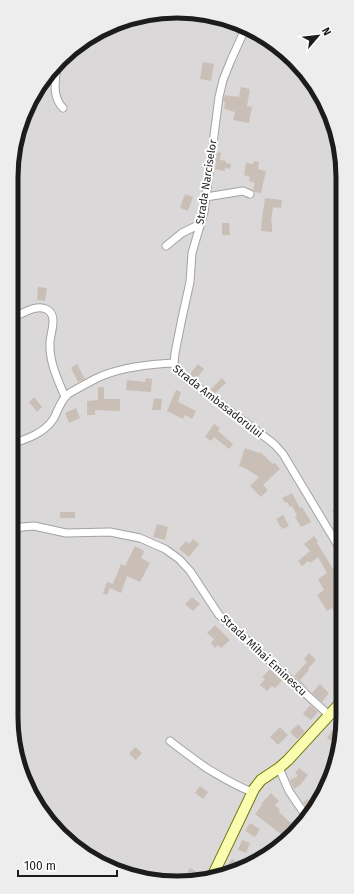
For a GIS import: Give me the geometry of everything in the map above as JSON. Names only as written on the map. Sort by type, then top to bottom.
[{"type":"street","name":"Strada Narciselor","points":[[174,363],[190,282],[192,253],[206,197],[222,80],[243,32]]},
{"type":"street","points":[[57,72],[57,100],[63,108]]},
{"type":"street","points":[[206,197],[244,191],[250,194]]},
{"type":"street","points":[[166,246],[182,233],[200,224]]},
{"type":"street","points":[[18,315],[35,308],[46,309],[50,312],[53,321],[50,338],[50,354],[65,397]]},
{"type":"street","name":"Strada Ambasadorului","points":[[18,442],[44,429],[53,420],[68,394],[93,380],[112,372],[174,363],[178,371],[187,379],[265,437],[279,450],[299,480],[336,542]]},
{"type":"street","name":"Strada Mihai Eminescu","points":[[18,528],[34,526],[66,532],[110,532],[140,538],[165,549],[190,571],[219,615],[329,715]]},
{"type":"street","points":[[214,872],[252,792],[257,785],[261,780],[288,760],[336,708]]},
{"type":"street","points":[[170,741],[223,778],[240,788],[252,792]]},
{"type":"street","points":[[279,768],[289,791],[304,813]]},
{"type":"shaded area","points":[[187,18],[218,23],[238,30],[256,39],[282,57],[297,72],[320,107],[328,126],[335,156],[336,727],[331,758],[320,787],[303,814],[282,837],[274,843],[247,860],[218,871],[187,876],[156,875],[126,868],[97,855],[72,837],[57,822],[39,796],[30,778],[23,758],[18,727],[18,167],[23,136],[39,97],[57,72],[72,57],[98,39],[126,26],[156,19]]},
{"type":"building","points":[[203,62],[214,64],[211,81],[200,79]]},
{"type":"building","points":[[241,87],[250,89],[247,106],[252,107],[249,123],[233,120],[235,112],[224,109],[225,102],[223,101],[225,95],[239,97]]},
{"type":"building","points":[[217,152],[221,153],[220,160],[231,164],[230,169],[225,168],[225,171],[215,169]]},
{"type":"building","points":[[254,161],[259,162],[258,169],[266,171],[261,193],[254,192],[253,190],[255,183],[249,181],[250,177],[244,175],[246,163],[253,164]]},
{"type":"building","points":[[185,194],[193,197],[188,211],[180,208]]},
{"type":"building","points":[[265,198],[282,200],[281,208],[273,207],[271,223],[272,232],[261,231]]},
{"type":"building","points":[[222,223],[229,223],[230,235],[222,235]]},
{"type":"building","points":[[38,287],[47,288],[45,301],[37,300]]},
{"type":"building","points":[[77,364],[85,379],[78,382],[71,368]]},
{"type":"building","points":[[198,364],[204,369],[196,379],[190,374]]},
{"type":"building","points":[[146,378],[152,379],[151,392],[126,390],[127,380],[145,382]]},
{"type":"building","points":[[222,378],[226,383],[215,393],[210,390]]},
{"type":"building","points":[[98,387],[104,387],[104,399],[120,399],[120,411],[95,410],[95,415],[87,415],[87,401],[98,400]]},
{"type":"building","points":[[176,390],[181,392],[178,402],[196,411],[192,419],[185,415],[183,419],[167,411]]},
{"type":"building","points":[[34,397],[42,407],[37,412],[29,402]]},
{"type":"building","points":[[154,398],[162,399],[161,410],[152,410]]},
{"type":"building","points":[[76,408],[80,418],[69,423],[65,413]]},
{"type":"building","points":[[214,424],[220,428],[218,431],[233,444],[229,449],[214,437],[211,441],[205,437]]},
{"type":"building","points":[[245,448],[259,453],[260,452],[273,464],[275,463],[280,469],[263,485],[268,490],[261,497],[250,486],[259,477],[239,466]]},
{"type":"building","points":[[292,493],[300,508],[302,507],[311,522],[301,527],[295,517],[297,516],[292,506],[290,507],[287,502],[285,503],[282,498]]},
{"type":"building","points":[[336,508],[336,518],[332,511]]},
{"type":"building","points":[[60,512],[75,512],[75,518],[60,518]]},
{"type":"building","points":[[283,515],[289,526],[282,529],[276,519]]},
{"type":"building","points":[[157,524],[168,527],[165,540],[153,537]]},
{"type":"building","points":[[314,536],[336,574],[336,614],[332,608],[327,611],[317,595],[324,590],[318,579],[327,573],[318,557],[310,563],[308,561],[302,566],[298,561],[310,551],[304,544]]},
{"type":"building","points":[[193,539],[199,544],[189,557],[179,549],[186,541],[189,544]]},
{"type":"building","points":[[135,546],[144,551],[141,558],[150,563],[140,582],[127,576],[121,593],[110,588],[107,595],[103,593],[107,582],[113,584],[121,564],[125,566]]},
{"type":"building","points":[[192,597],[200,604],[193,611],[185,604]]},
{"type":"building","points":[[215,625],[230,640],[221,648],[218,645],[215,648],[211,643],[214,639],[207,633]]},
{"type":"building","points":[[309,653],[316,660],[300,680],[307,688],[294,676],[307,662],[304,659]]},
{"type":"building","points":[[270,669],[282,681],[275,688],[272,686],[267,691],[260,685],[265,679],[262,677]]},
{"type":"building","points":[[320,684],[329,693],[322,702],[312,693]]},
{"type":"building","points":[[310,705],[318,712],[311,720],[303,714]]},
{"type":"building","points":[[298,724],[305,732],[297,739],[290,732]]},
{"type":"building","points":[[280,727],[288,735],[278,745],[270,737]]},
{"type":"building","points":[[335,727],[336,728],[334,743],[327,738]]},
{"type":"building","points":[[135,747],[142,753],[136,760],[129,754]]},
{"type":"building","points":[[299,768],[308,775],[300,785],[294,789],[290,780],[298,776],[295,773]]},
{"type":"building","points":[[200,786],[208,792],[203,799],[195,793]]},
{"type":"building","points":[[271,793],[279,801],[275,805],[280,810],[279,812],[293,825],[283,836],[255,814],[262,805],[261,804]]},
{"type":"building","points":[[308,799],[310,803],[307,808],[303,802]]},
{"type":"building","points":[[250,823],[260,829],[255,837],[245,831]]},
{"type":"building","points":[[242,840],[250,843],[246,853],[238,850]]},
{"type":"building","points":[[232,859],[240,863],[229,867],[227,866]]},
{"type":"building","points":[[190,868],[197,872],[195,875],[185,876]]}]
